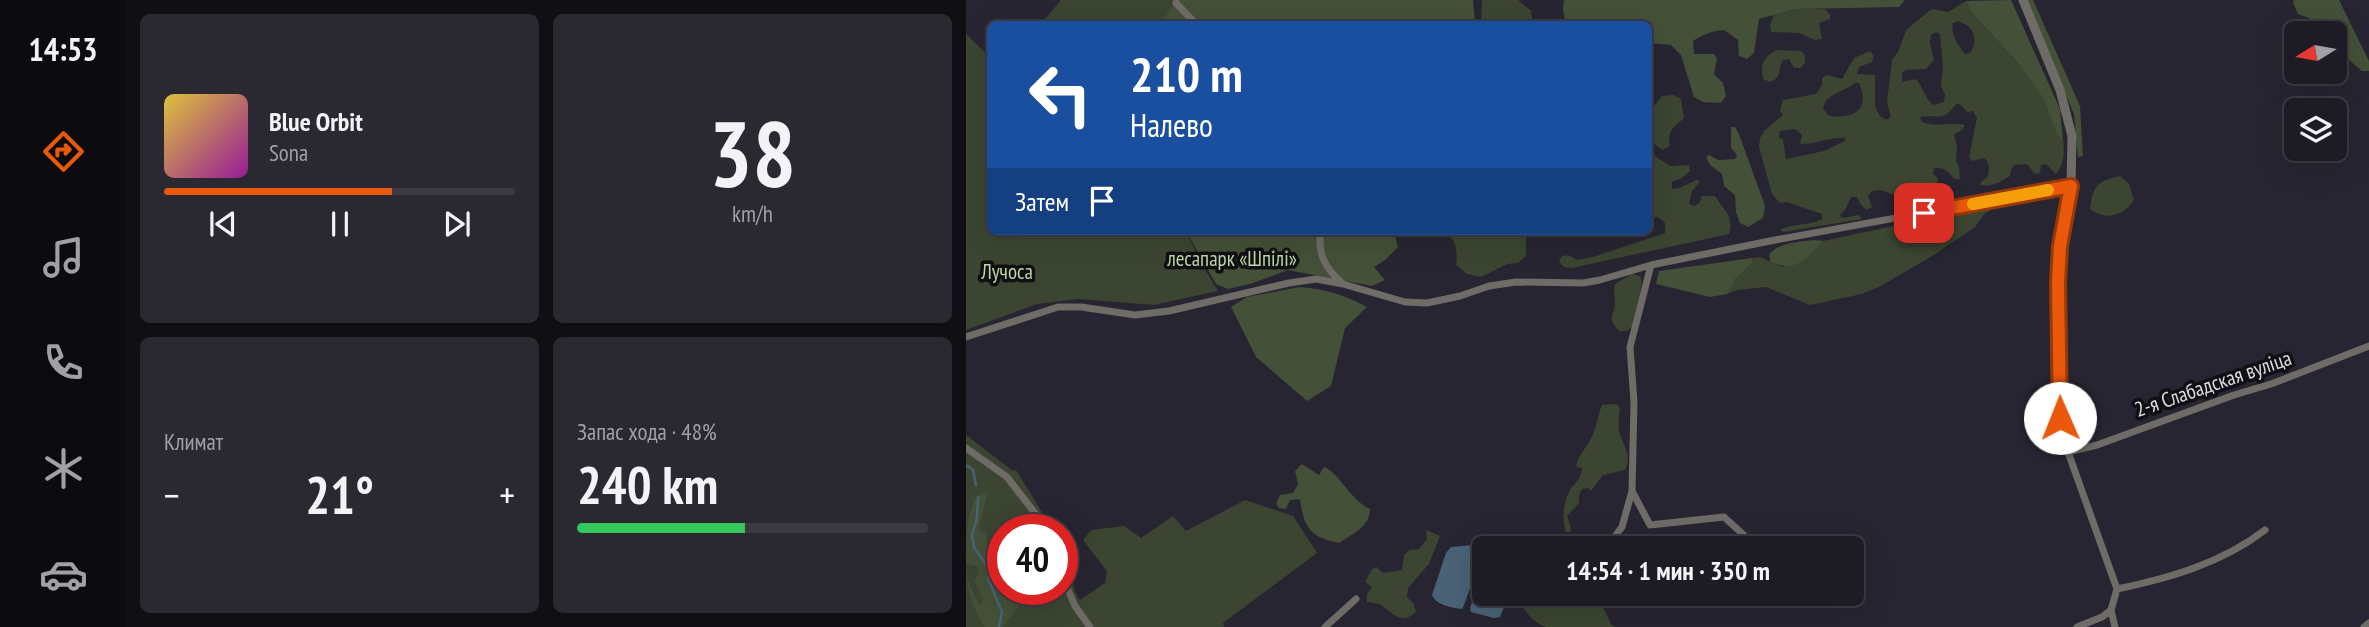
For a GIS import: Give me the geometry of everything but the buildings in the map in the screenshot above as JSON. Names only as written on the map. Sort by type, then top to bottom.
[{"type":"street","points":[[2023,0],[2060,90],[2072,136],[2071,186],[2060,246],[2058,283],[2060,418],[2068,452],[2117,589],[2111,610],[2115,627]]},
{"type":"street","points":[[1176,3],[1193,21]]},
{"type":"street","points":[[966,337],[1058,307],[1081,307],[1135,315],[1169,311],[1316,279],[1405,302],[1427,303],[1489,286],[1516,282],[1583,283],[1651,265],[1775,240],[2071,186]]},
{"type":"street","points":[[1321,235],[1320,250],[1328,271],[1343,284]]},
{"type":"street","points":[[1615,536],[1622,527],[1632,491],[1634,402],[1630,347],[1651,265]]},
{"type":"street","name":"2-я Слабадская вуліца","points":[[2068,452],[2097,445],[2234,394],[2272,384],[2369,346]]},
{"type":"street","points":[[966,448],[1007,477],[1036,514]]},
{"type":"street","points":[[1632,491],[1650,525],[1724,517],[1745,536]]},
{"type":"street","points":[[2117,589],[2210,562],[2242,547],[2265,530]]},
{"type":"street","points":[[1325,627],[1356,599]]},
{"type":"street","points":[[1075,605],[1090,627]]},
{"type":"street","points":[[2077,627],[2102,617],[2111,610]]},
{"type":"street","points":[[2364,627],[2369,624]]},
{"type":"green space","points":[[1061,0],[1180,0],[1163,21],[1044,21]]},
{"type":"green space","points":[[1178,0],[1473,0],[1475,21],[1161,21]]},
{"type":"green space","points":[[1482,0],[1518,0],[1531,11],[1533,21],[1481,21]]},
{"type":"green space","points":[[1564,0],[1905,0],[1899,7],[1795,9],[1759,19],[1754,53],[1747,59],[1739,56],[1738,40],[1724,30],[1712,32],[1693,41],[1694,54],[1714,54],[1717,59],[1714,74],[1723,83],[1726,96],[1721,103],[1703,102],[1694,97],[1681,55],[1671,45],[1652,43],[1652,21],[1565,21]]},
{"type":"green space","points":[[2011,0],[2060,109],[2063,140],[2057,135],[2044,99],[2019,64],[1971,12],[1966,1]]},
{"type":"green space","points":[[2026,0],[2033,0],[2080,106],[2083,156],[2078,157],[2074,114]]},
{"type":"green space","points":[[2339,0],[2369,61],[2369,71],[2362,71],[2347,58],[2347,21],[2312,21],[2298,14],[2293,2]]},
{"type":"green space","points":[[1966,1],[1971,12],[2019,64],[2045,99],[2057,135],[2063,140],[2063,158],[2056,174],[2046,164],[2041,165],[2040,173],[2035,174],[2027,164],[2015,165],[2010,176],[2003,180],[1992,185],[1980,185],[1988,176],[1989,166],[1985,158],[1972,161],[1969,157],[1977,118],[1973,111],[1967,112],[1960,104],[1956,104],[1943,116],[1920,117],[1922,122],[1927,124],[1965,125],[1954,134],[1960,179],[1954,179],[1943,169],[1934,168],[1933,174],[1938,181],[1935,185],[1905,188],[1897,196],[1881,190],[1872,191],[1868,196],[1872,207],[1867,210],[1857,197],[1851,197],[1840,215],[1842,218],[1859,215],[1862,219],[1783,232],[1780,230],[1822,219],[1822,214],[1787,202],[1780,203],[1772,194],[1759,147],[1760,138],[1764,131],[1783,115],[1780,110],[1783,100],[1816,94],[1822,85],[1822,78],[1827,75],[1842,79],[1854,58],[1870,51],[1874,56],[1872,62],[1859,67],[1857,74],[1875,75],[1875,106],[1880,116],[1886,120],[1891,117],[1887,102],[1892,60],[1906,30],[1933,9],[1948,12]],"holes":[[[1958,21],[1971,30],[1974,43],[1970,53],[1965,54],[1957,43],[1953,23]],[[1936,32],[1940,34],[1943,67],[1941,86],[1945,95],[1944,102],[1933,105],[1916,79],[1902,82],[1902,73],[1906,70],[1926,69],[1934,60],[1931,35]],[[1859,83],[1862,92],[1863,100],[1858,111],[1846,116],[1829,116],[1823,108],[1825,103]],[[1795,129],[1802,135],[1800,144],[1839,138],[1845,138],[1845,141],[1824,151],[1786,159],[1783,139],[1779,138],[1780,131]]]},
{"type":"green space","points":[[1795,9],[1825,9],[1830,19],[1819,23],[1822,39],[1815,40],[1799,33],[1771,32],[1770,25],[1774,15]]},
{"type":"green space","name":"Лучоса","points":[[966,34],[987,54],[987,235],[1188,235],[1218,291],[1154,305],[1079,299],[1037,304],[966,330]]},
{"type":"green space","points":[[1776,50],[1801,51],[1805,55],[1805,63],[1800,68],[1794,68],[1789,59],[1783,60],[1778,75],[1770,82],[1763,79],[1762,65]]},
{"type":"green space","points":[[1673,95],[1681,99],[1684,118],[1670,133],[1670,146],[1662,150],[1652,142],[1652,108],[1662,96]]},
{"type":"green space","points":[[1731,127],[1735,127],[1739,134],[1765,206],[1763,218],[1748,227],[1740,223],[1735,195],[1724,186],[1722,174],[1710,165],[1706,157],[1709,155],[1718,160],[1735,159],[1737,155],[1731,148]]},
{"type":"green space","points":[[1655,156],[1670,166],[1689,165],[1690,171],[1672,182],[1672,189],[1697,180],[1700,182],[1692,191],[1689,204],[1694,206],[1699,203],[1702,196],[1715,196],[1729,218],[1729,234],[1572,268],[1564,267],[1559,262],[1563,256],[1577,260],[1593,257],[1665,233],[1665,223],[1658,217],[1652,218],[1652,157]]},
{"type":"green space","points":[[2120,176],[2129,184],[2134,200],[2130,205],[2120,213],[2108,216],[2090,209],[2098,186],[2106,180]]},
{"type":"green space","points":[[1996,204],[2000,206],[1985,213],[1975,227],[1937,253],[1862,294],[1810,305],[1766,287],[1737,290],[1727,294],[1734,280],[1753,262],[1752,258],[1760,257],[1783,267],[1810,255],[1823,241]]},
{"type":"green space","name":"лесапарк «Шпілі»","points":[[1188,235],[1397,235],[1398,247],[1374,267],[1385,280],[1372,286],[1288,270],[1228,289],[1216,284]]},
{"type":"green space","points":[[1448,235],[1525,235],[1526,256],[1518,263],[1507,264],[1481,277],[1467,274],[1456,265],[1457,255]]},
{"type":"green space","points":[[1814,240],[1823,241],[1800,262],[1787,266],[1771,262],[1769,255],[1778,247]]},
{"type":"green space","points":[[1752,258],[1753,262],[1734,280],[1727,294],[1710,297],[1656,284],[1659,271]]},
{"type":"green space","points":[[1632,274],[1640,276],[1642,283],[1632,327],[1627,331],[1619,331],[1612,319],[1614,286]]},
{"type":"green space","points":[[1300,287],[1335,293],[1367,307],[1345,328],[1331,386],[1307,401],[1256,357],[1231,307],[1247,297]]},
{"type":"green space","points":[[1616,404],[1620,408],[1619,430],[1628,457],[1627,465],[1625,470],[1603,475],[1591,491],[1588,488],[1582,489],[1579,503],[1567,516],[1571,528],[1570,532],[1566,532],[1564,507],[1569,492],[1581,475],[1582,467],[1578,468],[1576,465],[1593,434],[1602,405]]},
{"type":"green space","points":[[966,435],[1013,471],[1016,470],[1043,514],[987,514],[987,605],[1078,605],[1078,597],[1080,600],[1105,583],[1107,571],[1083,540],[1091,530],[1124,526],[1141,538],[1173,516],[1186,531],[1245,500],[1293,516],[1317,553],[1223,623],[1224,627],[966,627]]},
{"type":"green space","points":[[1302,464],[1319,475],[1324,467],[1329,470],[1357,500],[1370,509],[1364,525],[1339,543],[1321,538],[1310,530],[1300,499],[1290,500],[1286,509],[1279,508],[1276,504],[1280,495],[1293,493],[1298,484],[1295,471]]},
{"type":"green space","points":[[988,492],[979,526],[981,532],[987,533],[987,605],[1019,605],[1003,627],[985,627],[972,602],[966,582],[966,576],[979,605],[983,604],[983,598],[974,581],[978,569],[966,563],[967,524],[974,500]]},
{"type":"green space","points":[[1426,530],[1440,536],[1429,564],[1408,588],[1407,597],[1414,604],[1416,612],[1401,618],[1379,604],[1367,602],[1367,594],[1372,587],[1365,582],[1372,569],[1377,567],[1383,573],[1402,570],[1404,555],[1410,550],[1419,549],[1427,539]]},
{"type":"green space","points":[[1523,606],[1602,606],[1615,627],[1546,627]]},
{"type":"water","points":[[1472,545],[1472,582],[1462,609],[1441,604],[1432,595],[1446,553],[1451,547]]},
{"type":"water","points":[[1472,602],[1472,606],[1505,606],[1500,617],[1494,618],[1471,612]]},
{"type":"waterway","points":[[966,465],[973,470],[976,485]]},
{"type":"waterway","points":[[978,497],[977,519],[972,535],[974,547],[988,568],[989,581],[1002,612],[999,627]]},
{"type":"slow traffic","points":[[1973,204],[2048,190]]},
{"type":"route","points":[[1924,213],[2071,186],[2060,246],[2058,283],[2060,418]]}]
